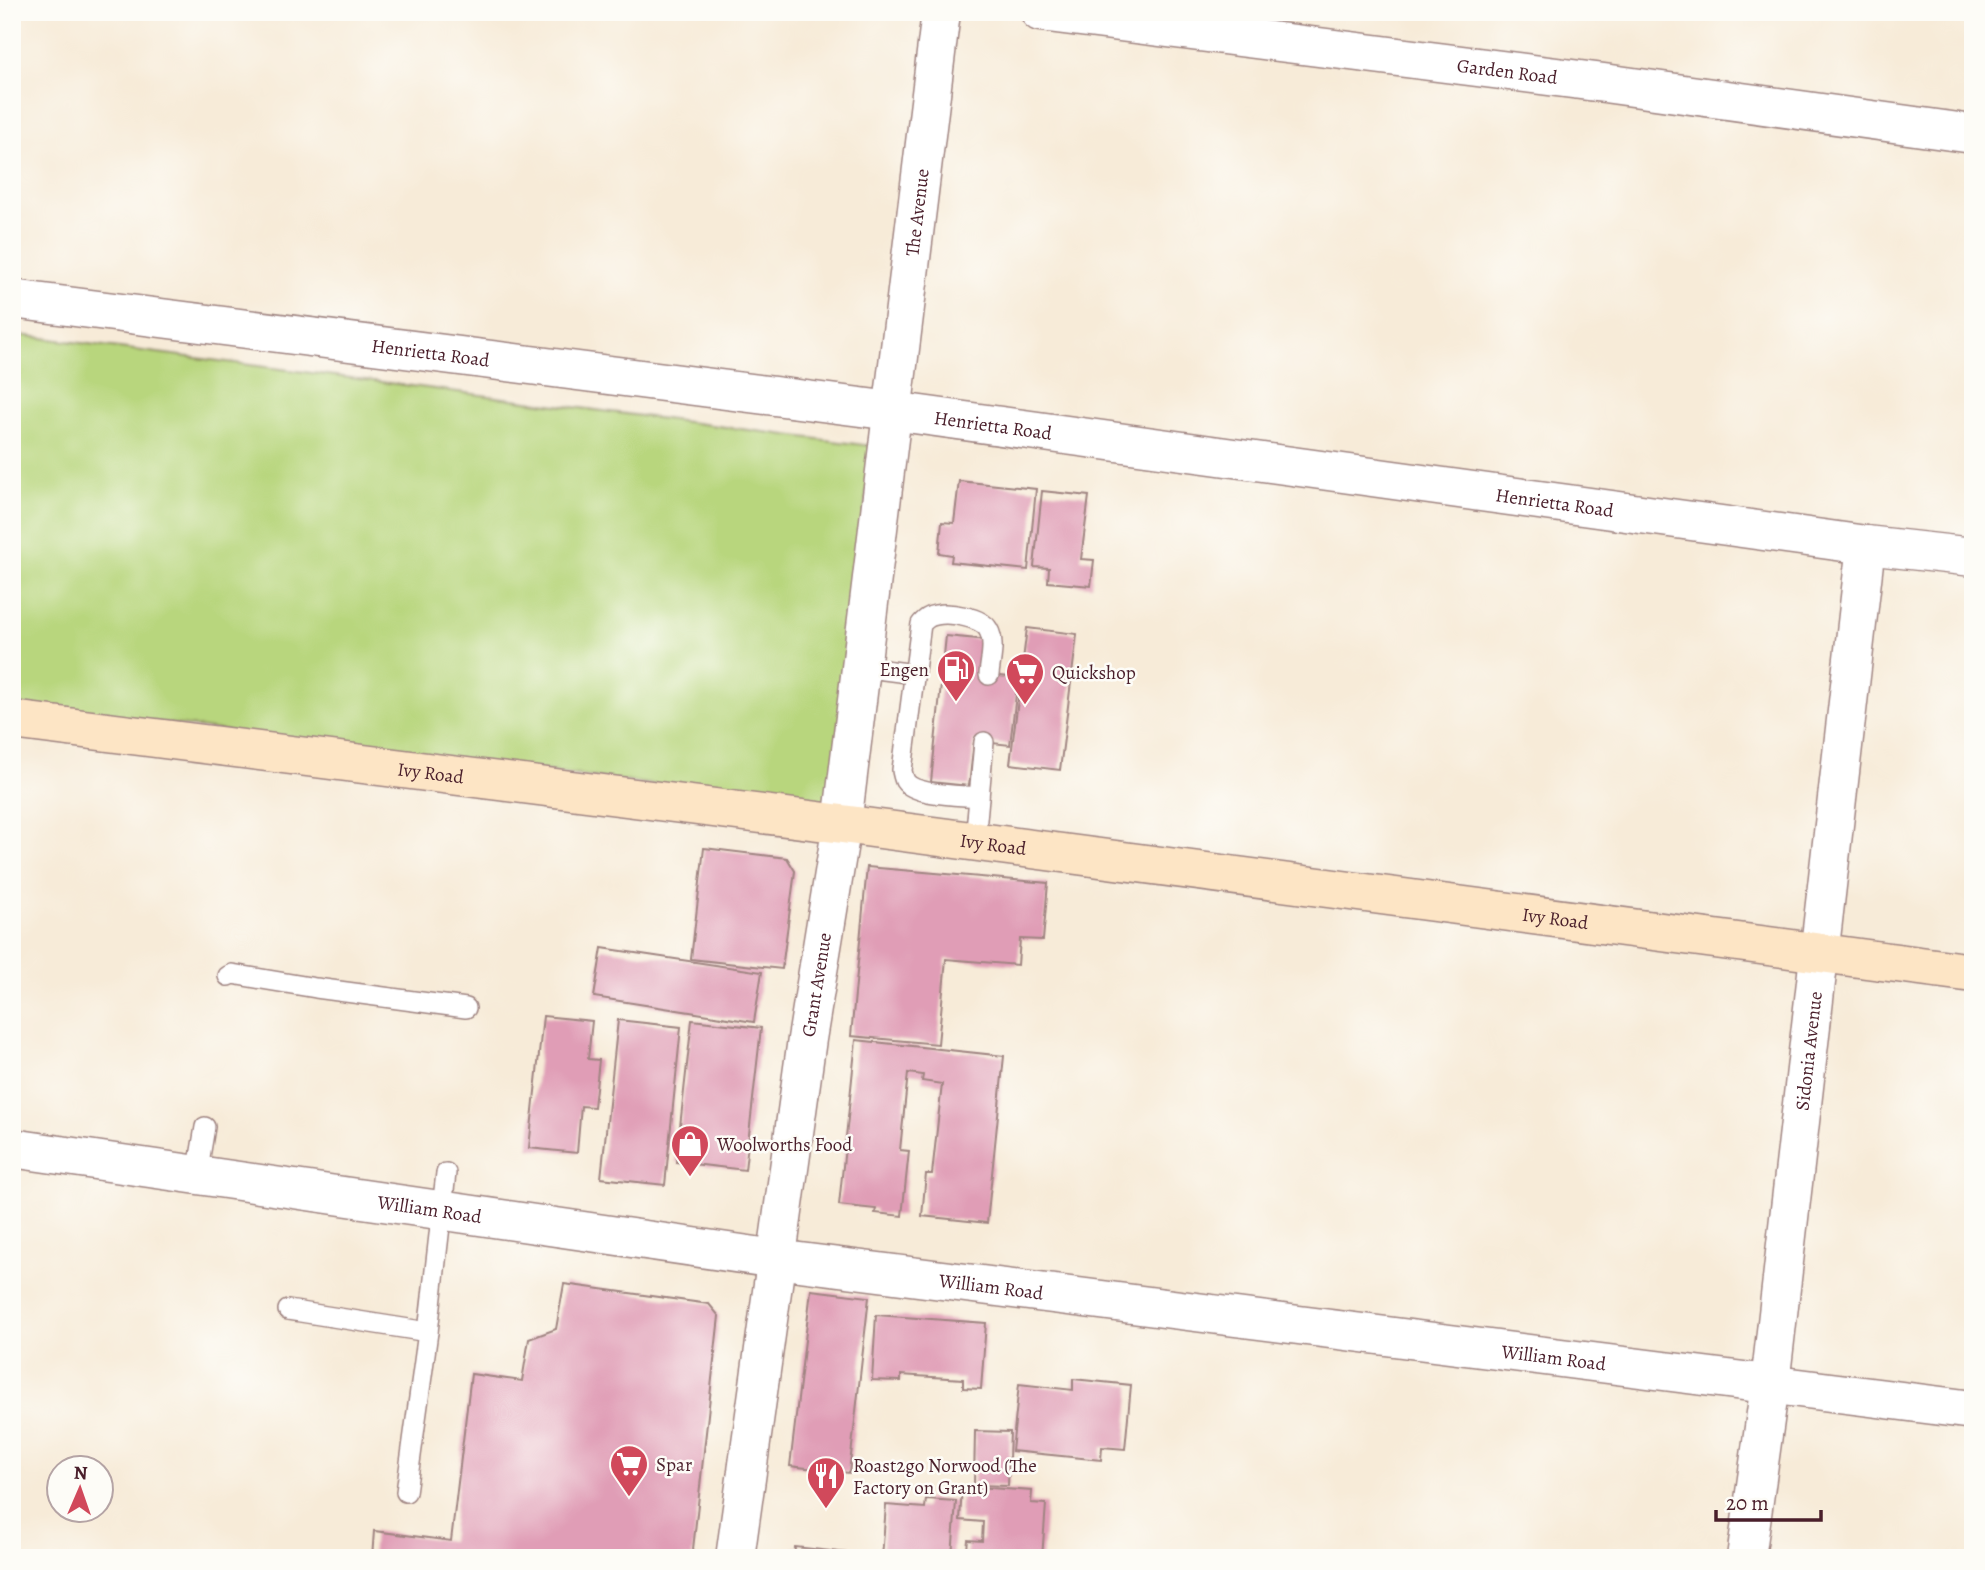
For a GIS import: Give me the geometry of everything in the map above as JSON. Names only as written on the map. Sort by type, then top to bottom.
[{"type":"main road","name":"Ivy Road","points":[[12,720],[842,824],[1973,973]]},
{"type":"street","name":"The Avenue","points":[[892,411],[941,12]]},
{"type":"street","name":"Garden Road","points":[[1040,12],[1618,85],[1973,134]]},
{"type":"street","name":"Henrietta Road","points":[[12,299],[892,411],[1866,545],[1973,557]]},
{"type":"street","name":"Grant Avenue","points":[[735,1558],[807,1039],[842,824],[892,411]]},
{"type":"street","name":"Sidonia Avenue","points":[[1746,1558],[1770,1384],[1866,545]]},
{"type":"street","name":"William Road","points":[[12,1148],[776,1259],[1973,1410]]},
{"type":"lane","points":[[979,797],[924,792],[911,787],[905,780],[902,770],[921,624],[928,617],[938,614],[977,619],[988,628],[992,639],[989,674]]},
{"type":"lane","points":[[861,667],[915,674]]},
{"type":"lane","points":[[975,842],[984,742]]},
{"type":"lane","points":[[228,976],[232,974],[467,1008]]},
{"type":"lane","points":[[197,1175],[205,1127]]},
{"type":"lane","points":[[406,1492],[446,1173]]},
{"type":"lane","points":[[288,1310],[428,1332]]},
{"type":"green space","points":[[12,334],[872,446],[830,807],[12,704]]},
{"type":"building","points":[[959,481],[1036,489],[1028,570],[951,562],[952,555],[939,553],[942,522],[954,523]]},
{"type":"building","points":[[1042,491],[1089,496],[1081,559],[1094,560],[1091,586],[1048,582],[1049,568],[1034,567]]},
{"type":"building","points":[[1027,628],[1077,634],[1060,770],[1010,764]]},
{"type":"building","points":[[946,636],[988,640],[989,675],[1018,678],[1010,745],[974,741],[969,786],[931,782]]},
{"type":"building","points":[[704,848],[787,858],[795,871],[782,969],[691,959]]},
{"type":"building","points":[[867,867],[1048,883],[1043,940],[1020,939],[1018,965],[946,959],[938,1044],[851,1036]]},
{"type":"building","points":[[602,948],[762,972],[754,1022],[594,997]]},
{"type":"building","points":[[543,1016],[592,1021],[588,1059],[599,1060],[594,1107],[581,1106],[577,1153],[529,1148]]},
{"type":"building","points":[[618,1020],[681,1027],[665,1185],[601,1178]]},
{"type":"building","points":[[692,1020],[761,1028],[745,1170],[676,1162]]},
{"type":"building","points":[[856,1040],[1004,1056],[987,1223],[922,1216],[926,1174],[932,1174],[942,1084],[922,1081],[923,1075],[908,1073],[900,1150],[909,1151],[902,1216],[875,1213],[876,1209],[839,1205]]},
{"type":"building","points":[[564,1284],[709,1304],[719,1316],[692,1558],[372,1558],[374,1531],[451,1541],[471,1374],[522,1381],[529,1339],[556,1329]]},
{"type":"building","points":[[811,1290],[869,1297],[849,1473],[790,1466]]},
{"type":"building","points":[[876,1315],[986,1323],[981,1389],[963,1388],[963,1379],[901,1375],[901,1381],[872,1380]]},
{"type":"building","points":[[1073,1379],[1131,1385],[1125,1449],[1102,1447],[1101,1460],[1012,1451],[1019,1384],[1073,1390]]},
{"type":"building","points":[[975,1431],[1010,1432],[1008,1486],[974,1485]]},
{"type":"building","points":[[962,1486],[1032,1491],[1031,1503],[1046,1504],[1042,1558],[966,1558],[968,1540],[982,1541],[983,1522],[960,1520]]},
{"type":"building","points":[[926,1499],[956,1501],[952,1558],[882,1558],[886,1505],[925,1508]]},
{"type":"building","points":[[795,1547],[849,1553],[848,1558],[794,1558]]},
{"type":"place","name":"Engen","points":[[956,703]]},
{"type":"place","name":"Quickshop","points":[[1025,706]]},
{"type":"place","name":"Woolworths Food","points":[[690,1178]]},
{"type":"place","name":"Spar","points":[[629,1498]]},
{"type":"place","name":"Roast2go Norwood (The Factory on Grant)","points":[[826,1510]]}]
